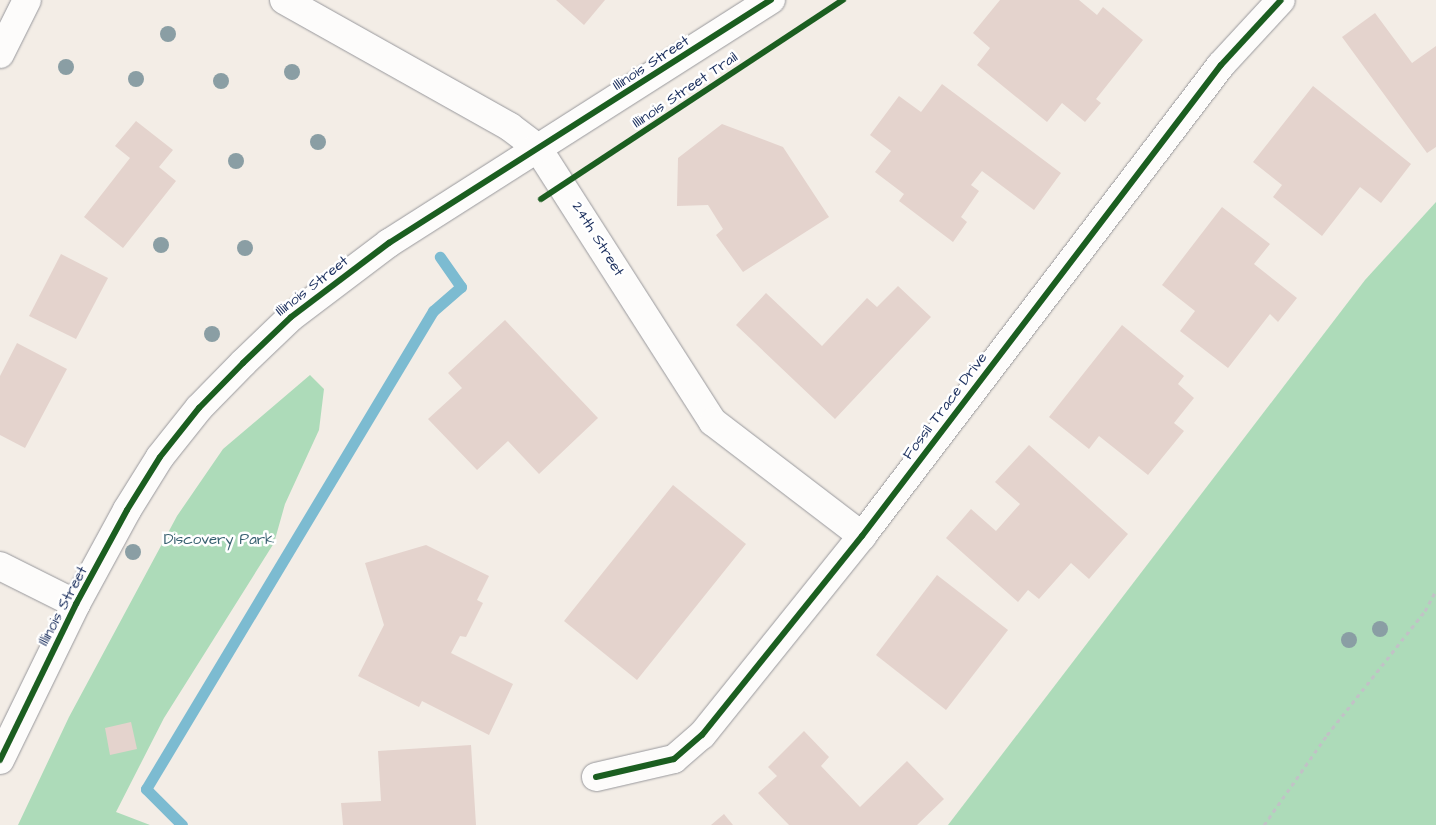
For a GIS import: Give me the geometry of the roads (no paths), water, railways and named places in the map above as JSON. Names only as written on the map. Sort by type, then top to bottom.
[{"type":"street","points":[[0,54],[27,0]]},
{"type":"street","name":"24th Street","points":[[284,0],[510,127],[537,147],[713,422],[862,536]]},
{"type":"street","name":"Illinois Street","points":[[0,760],[76,604],[160,457],[199,408],[244,363],[291,317],[389,243],[537,147],[623,97],[771,0]]},
{"type":"street","name":"Fossil Trace Drive","points":[[596,777],[674,759],[702,735],[862,536],[1220,65],[1281,0]]},
{"type":"street","points":[[0,566],[76,604]]},
{"type":"waterway","points":[[182,825],[146,789],[433,311],[461,287],[440,257]]},
{"type":"park label","name":"Discovery Park","points":[[219,540]]}]
